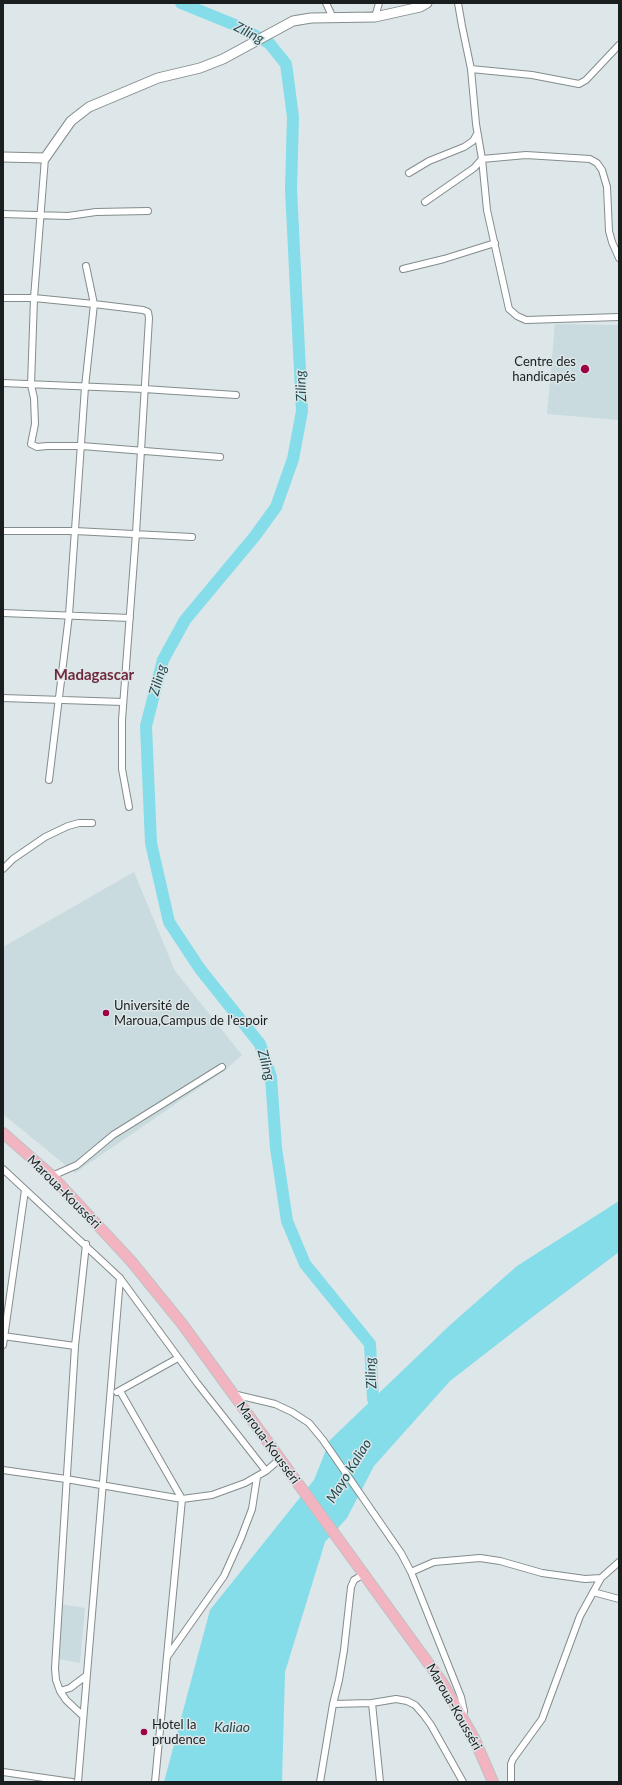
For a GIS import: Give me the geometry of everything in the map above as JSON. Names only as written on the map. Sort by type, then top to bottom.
[{"type":"highway","name":"Maroua-Kousséri","points":[[3,1134],[52,1176],[131,1261],[183,1325],[442,1682],[474,1738],[493,1782]]},
{"type":"main road","points":[[3,157],[45,158],[72,121],[89,106],[158,78],[200,68],[223,60],[293,21],[311,18],[375,17],[427,3]]},
{"type":"street","points":[[326,3],[333,18]]},
{"type":"street","points":[[375,17],[379,3]]},
{"type":"street","points":[[458,3],[471,69],[477,134],[482,158],[487,210],[509,308],[516,316],[526,320],[546,321],[619,316]]},
{"type":"street","points":[[471,69],[532,75],[579,84],[586,80],[619,45]]},
{"type":"street","points":[[409,173],[429,162],[464,147],[473,141],[477,134]]},
{"type":"street","points":[[425,202],[474,168],[482,158],[543,155],[590,159],[597,163],[602,170],[607,187],[609,231],[619,258]]},
{"type":"street","points":[[45,158],[34,298],[31,385],[34,398],[35,424],[31,444],[37,447],[82,446],[220,457]]},
{"type":"street","points":[[3,214],[68,216],[96,212],[148,211]]},
{"type":"street","points":[[403,269],[444,259],[495,243]]},
{"type":"street","points":[[49,780],[69,615],[85,387],[94,304],[86,266]]},
{"type":"street","points":[[3,298],[34,298],[143,310],[148,312],[149,318],[136,533],[123,702],[122,769],[129,807]]},
{"type":"street","points":[[3,383],[144,389],[236,395]]},
{"type":"street","points":[[3,531],[75,531],[192,537]]},
{"type":"street","points":[[3,613],[130,618]]},
{"type":"street","points":[[3,698],[123,702]]},
{"type":"street","points":[[3,869],[13,859],[45,836],[68,826],[79,823],[92,823]]},
{"type":"street","points":[[52,1176],[77,1165],[113,1135],[222,1067]]},
{"type":"street","points":[[3,1169],[86,1244],[120,1278],[178,1358],[266,1471]]},
{"type":"street","points":[[3,1345],[25,1190]]},
{"type":"street","points":[[83,1716],[66,1700],[60,1691],[56,1680],[55,1668],[75,1346],[86,1244]]},
{"type":"street","points":[[78,1782],[120,1278]]},
{"type":"street","points":[[4,1336],[75,1346]]},
{"type":"street","points":[[111,1396],[178,1358]]},
{"type":"street","points":[[120,1391],[182,1499],[155,1782]]},
{"type":"street","points":[[232,1394],[275,1404],[292,1412],[309,1423],[323,1440],[400,1553],[411,1572],[461,1697],[464,1711],[462,1718]]},
{"type":"street","points":[[3,1470],[182,1499],[212,1495],[245,1483],[266,1471],[280,1459]]},
{"type":"street","points":[[166,1659],[224,1576],[252,1509],[257,1477]]},
{"type":"street","points":[[411,1572],[434,1562],[480,1558],[500,1561],[542,1572],[585,1579],[601,1578]]},
{"type":"street","points":[[511,1782],[511,1764],[513,1759],[542,1719],[580,1616],[601,1578],[619,1562]]},
{"type":"street","points":[[320,1782],[344,1650],[351,1587],[354,1580],[364,1574]]},
{"type":"street","points":[[593,1592],[619,1599]]},
{"type":"street","points":[[60,1691],[70,1688],[86,1676]]},
{"type":"street","points":[[333,1704],[372,1703],[396,1699],[407,1700],[415,1706],[431,1725],[461,1775],[463,1782]]},
{"type":"street","points":[[372,1703],[380,1782]]},
{"type":"street","points":[[3,1772],[72,1782]]},
{"type":"shaded area","name":"Centre des handicapés","points":[[555,324],[619,325],[619,420],[547,414]]},
{"type":"shaded area","name":"Université de Maroua,Campus de l'espoir","points":[[134,872],[175,971],[242,1055],[225,1070],[75,1173],[3,1114],[3,947]]},
{"type":"shaded area","points":[[61,1604],[85,1608],[80,1663],[59,1659],[58,1651]]},
{"type":"water","name":"Kaliao","points":[[619,1201],[619,1252],[450,1381],[374,1466],[347,1518],[325,1542],[285,1672],[282,1782],[164,1782],[210,1610],[314,1480],[330,1440],[449,1326],[517,1266]]},
{"type":"waterway","name":"Ziling","points":[[181,3],[235,25],[269,43],[286,64],[293,117],[291,189],[302,411],[293,459],[276,507],[255,536],[185,620],[163,660],[146,726],[151,843],[169,922],[200,969],[260,1044],[271,1077],[276,1148],[287,1221],[305,1264],[370,1344],[373,1399]]},
{"type":"place","name":"Centre des handicapés","points":[[585,369]]},
{"type":"place","name":"Université de Maroua,Campus de l'espoir","points":[[106,1013]]},
{"type":"place","name":"Hotel la prudence","points":[[144,1732]]},
{"type":"district","name":"Madagascar","points":[[94,675]]},
{"type":"water label","name":"Mayo Kaliao","points":[[349,1471]]}]
